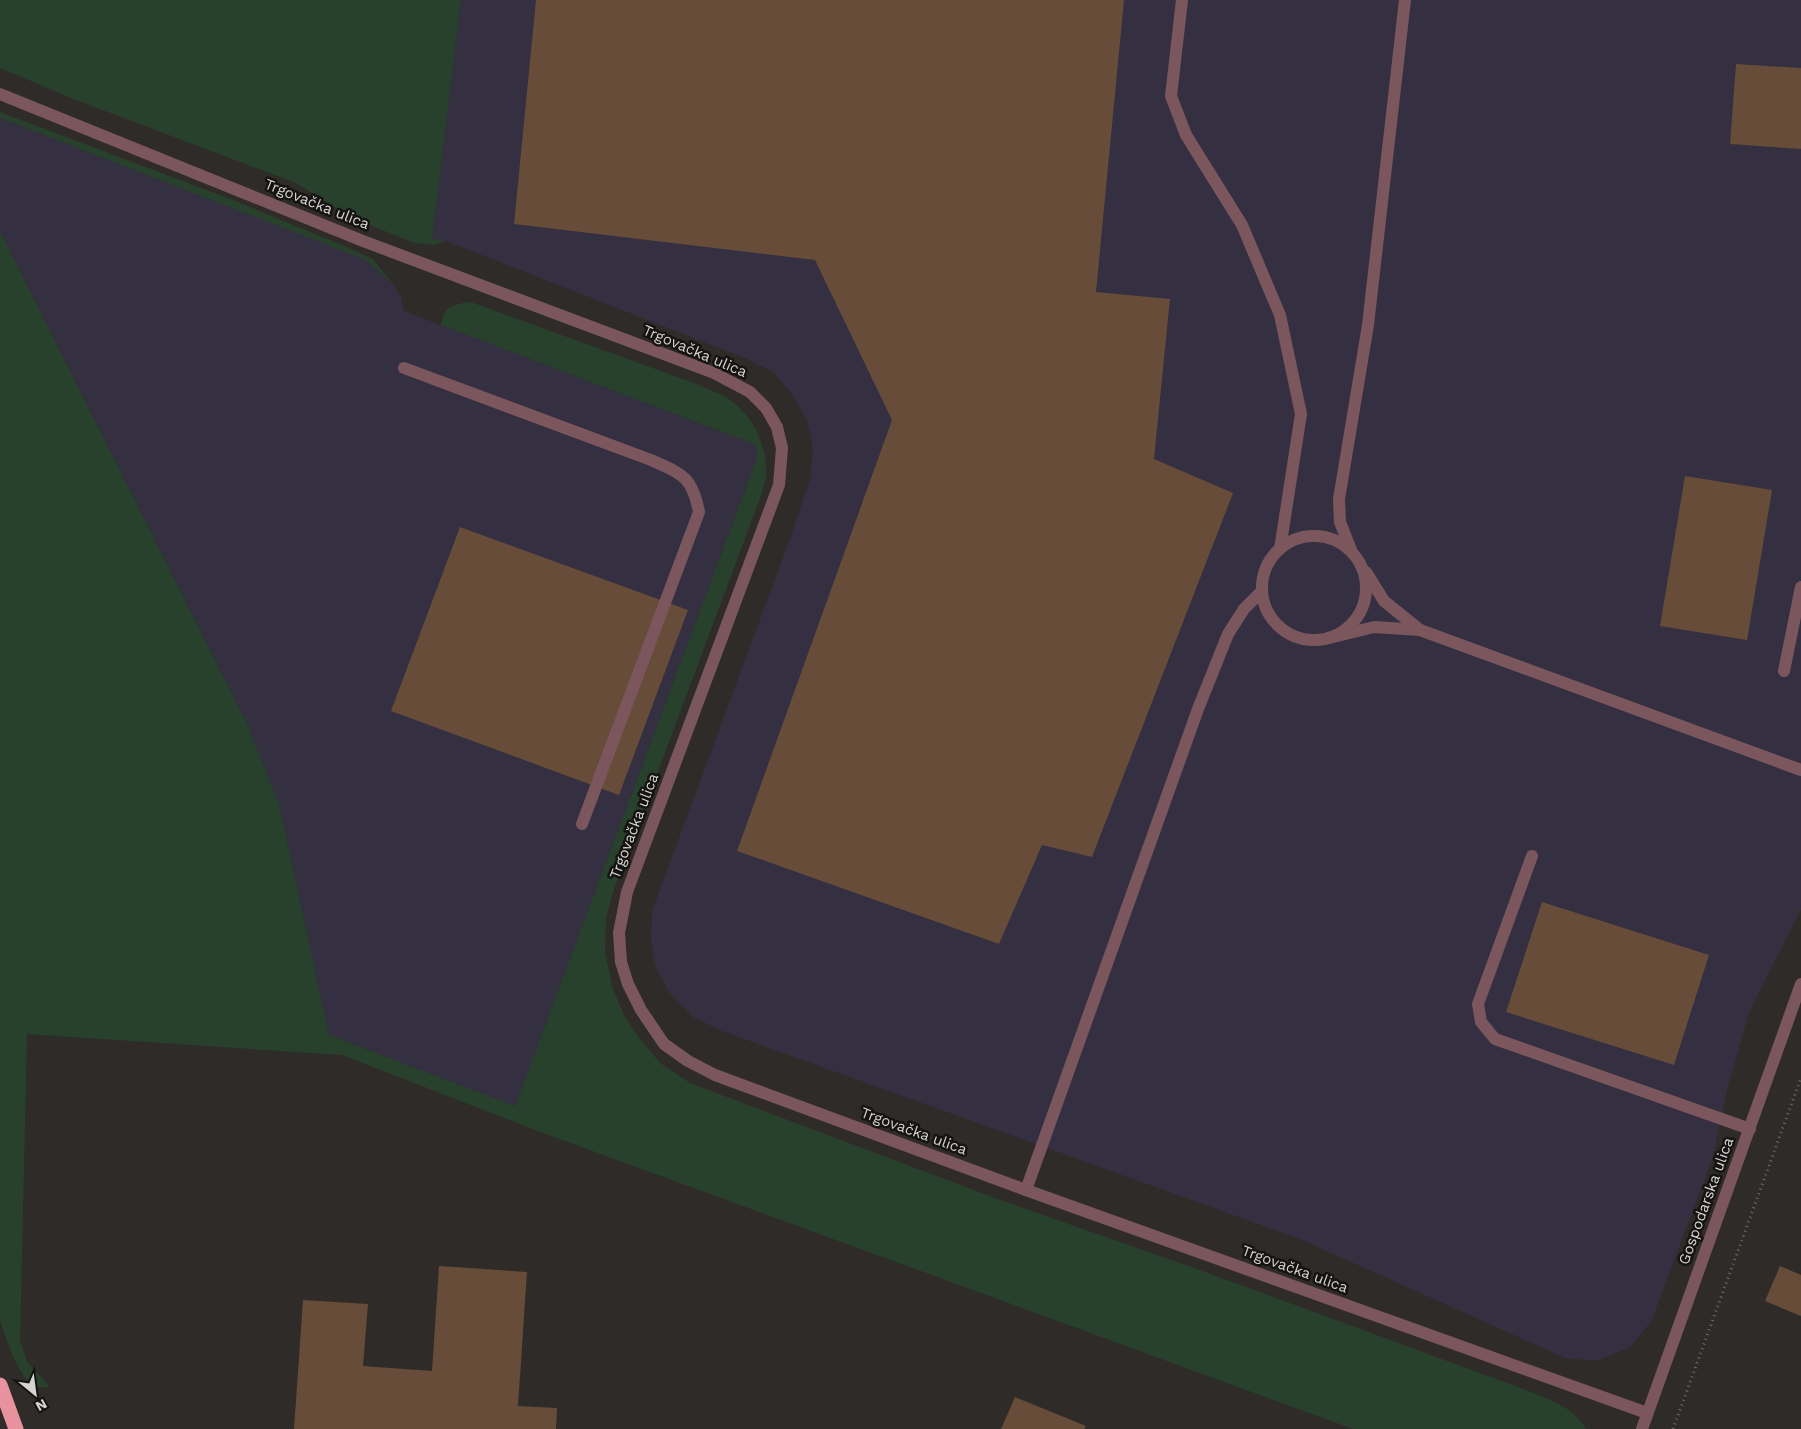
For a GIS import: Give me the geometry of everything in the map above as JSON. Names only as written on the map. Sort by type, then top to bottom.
[{"type":"highway","points":[[0,1385],[16,1429]]},
{"type":"street","points":[[1182,0],[1171,96],[1186,135],[1242,225],[1280,315],[1302,414],[1280,549]]},
{"type":"street","points":[[1405,0],[1368,325],[1339,499],[1340,522],[1351,550],[1384,601],[1420,630]]},
{"type":"street","name":"Trgovačka ulica","points":[[0,94],[363,241],[714,373],[750,392],[766,408],[777,427],[782,448],[779,486],[626,892],[619,933],[621,962],[626,977],[641,1010],[664,1044],[688,1062],[715,1075],[1026,1190],[1648,1413]]},
{"type":"street","points":[[404,368],[651,460],[682,474],[696,493],[699,512],[582,824]]},
{"type":"street","points":[[1351,550],[1338,541],[1323,536],[1307,536],[1293,540],[1280,549],[1269,561],[1263,575],[1262,591],[1265,606],[1273,620],[1284,631],[1298,638],[1313,640],[1374,627],[1420,630],[1801,770]]},
{"type":"street","points":[[1329,638],[1343,632],[1355,621],[1363,608],[1367,593],[1366,577],[1360,562]]},
{"type":"street","points":[[1784,672],[1801,587]]},
{"type":"street","points":[[1026,1190],[1198,709],[1228,634],[1244,609],[1262,591]]},
{"type":"street","points":[[1532,856],[1478,1004],[1481,1022],[1495,1039],[1750,1129]]},
{"type":"street","name":"Gospodarska ulica","points":[[1642,1429],[1801,984]]},
{"type":"path","points":[[1673,1429],[1801,1078]]},
{"type":"shaded area","points":[[461,0],[1801,0],[1801,910],[1749,1013],[1726,1094],[1713,1157],[1651,1322],[1629,1348],[1596,1361],[1565,1358],[1300,1239],[722,1031],[693,1017],[669,992],[655,965],[651,937],[652,911],[791,536],[810,479],[813,449],[807,420],[792,394],[773,372],[747,359],[446,241],[432,239]]},
{"type":"shaded area","points":[[0,118],[367,260],[393,284],[401,297],[404,311],[754,444],[758,450],[757,458],[515,1106],[329,1035],[279,804],[247,724],[0,231]]},
{"type":"green space","points":[[0,0],[461,0],[432,239],[446,241],[433,245],[415,243],[354,219],[296,183],[76,100],[0,68]]},
{"type":"green space","points":[[0,112],[233,200],[349,248],[373,259],[393,284],[366,260],[0,118]]},
{"type":"green space","points":[[0,231],[247,724],[279,804],[329,1035],[515,1106],[757,458],[757,450],[754,444],[441,325],[444,314],[450,307],[471,302],[694,383],[723,396],[736,405],[751,421],[757,431],[764,452],[766,477],[759,501],[614,889],[606,918],[605,953],[613,989],[624,1015],[639,1038],[660,1063],[690,1083],[995,1198],[1197,1269],[1526,1390],[1568,1409],[1581,1421],[1586,1429],[1353,1429],[535,1130],[342,1055],[27,1034],[20,1341],[27,1361],[50,1387],[39,1387],[31,1383],[25,1377],[14,1358],[0,1321]]},
{"type":"building","points":[[536,0],[1124,0],[1096,292],[1170,299],[1154,459],[1233,493],[1092,857],[1042,845],[999,944],[737,851],[892,420],[815,260],[514,224]]},
{"type":"building","points":[[1736,64],[1801,68],[1801,149],[1730,144]]},
{"type":"building","points":[[1685,476],[1772,490],[1747,640],[1660,626]]},
{"type":"building","points":[[460,527],[688,610],[619,795],[391,711]]},
{"type":"building","points":[[1542,902],[1709,955],[1674,1065],[1506,1012]]},
{"type":"building","points":[[439,1266],[527,1272],[518,1406],[557,1408],[556,1429],[294,1429],[303,1300],[368,1304],[363,1366],[432,1371]]},
{"type":"building","points":[[1780,1266],[1801,1275],[1801,1316],[1765,1301]]},
{"type":"building","points":[[1015,1397],[1086,1426],[1084,1429],[1001,1429]]}]
